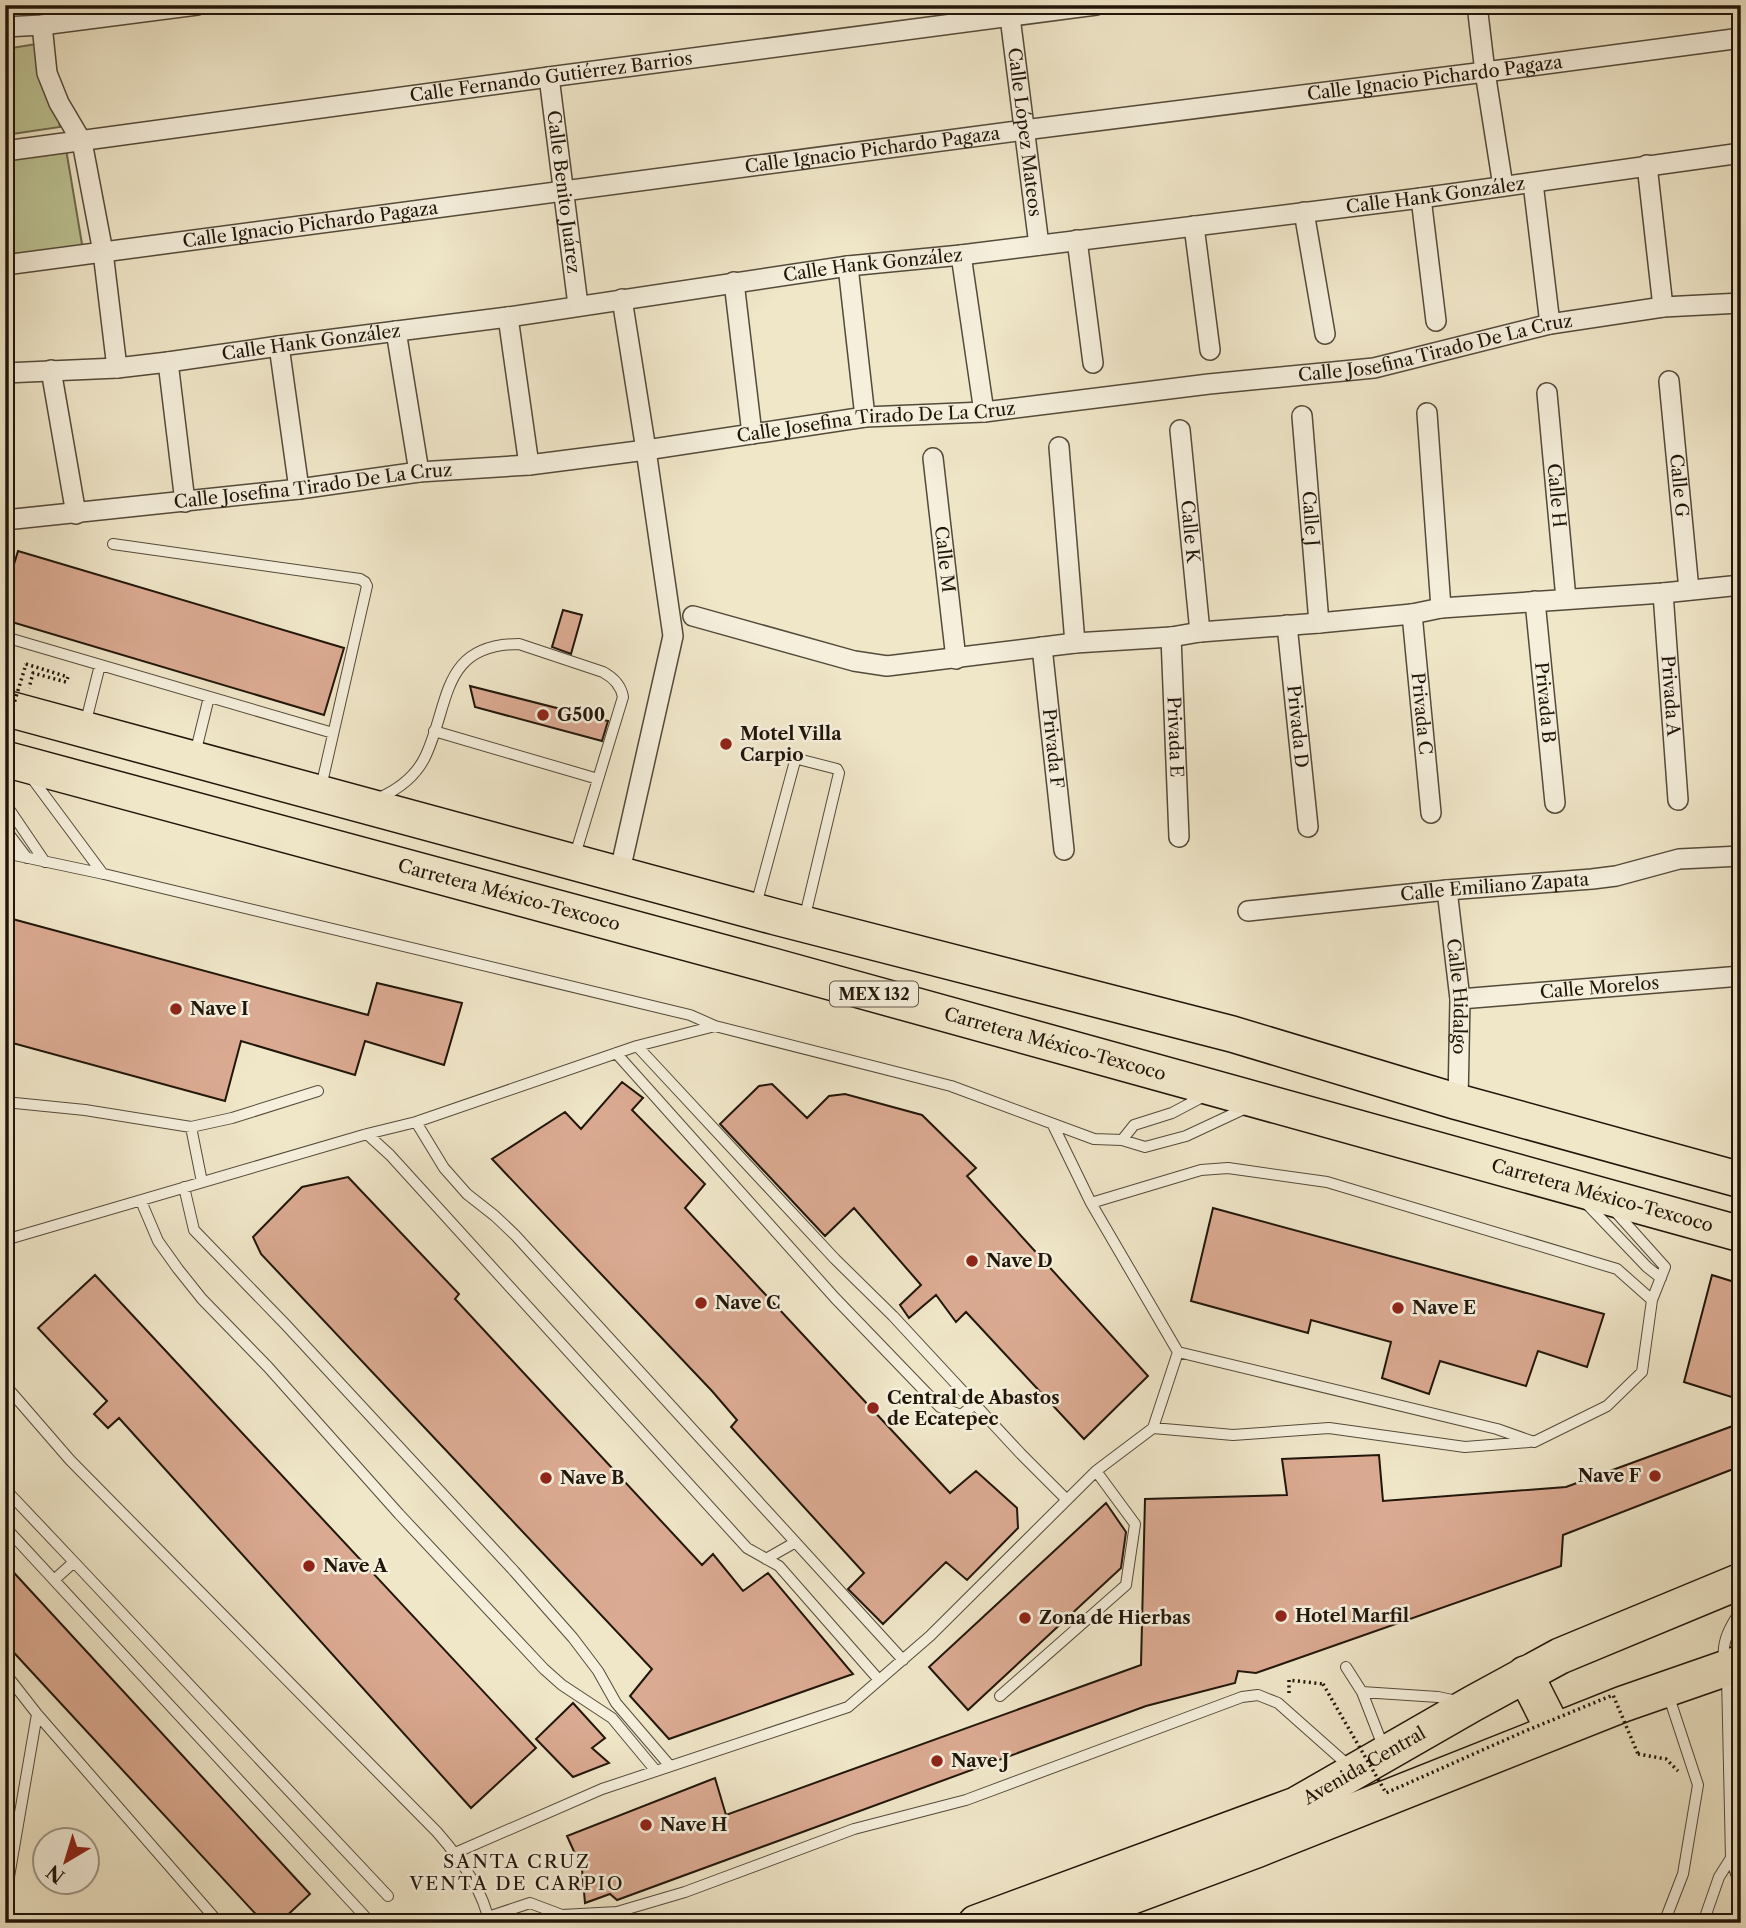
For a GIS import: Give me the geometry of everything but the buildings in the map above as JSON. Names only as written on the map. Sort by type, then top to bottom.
[{"type":"highway","points":[[5,708],[619,875],[1232,1034],[1458,1102],[1741,1180]]},
{"type":"highway","name":"Carretera México-Texcoco","points":[[13,761],[769,965],[1741,1234]]},
{"type":"highway","points":[[769,965],[782,957],[789,943],[787,928],[790,920]]},
{"type":"highway","points":[[790,920],[818,932],[811,936],[802,949],[803,965],[814,978]]},
{"type":"highway","name":"Avenida Central","points":[[976,1923],[1296,1805],[1472,1703],[1560,1656],[1741,1581]]},
{"type":"highway","name":"Avenida Central","points":[[1060,1923],[1256,1850],[1554,1731],[1736,1662]]},
{"type":"highway","points":[[1525,1674],[1554,1731]]},
{"type":"street","points":[[5,27],[42,26],[197,5]]},
{"type":"street","name":"Calle Fernando Gutiérrez Barrios","points":[[5,151],[1096,5]]},
{"type":"street","points":[[1477,5],[1503,186]]},
{"type":"street","name":"Calle López Mateos","points":[[1010,17],[1039,245]]},
{"type":"street","points":[[42,26],[47,73],[59,103],[82,142],[103,252],[117,368]]},
{"type":"street","name":"Calle Ignacio Pichardo Pagaza","points":[[5,265],[1741,38]]},
{"type":"street","name":"Calle Benito Juárez","points":[[549,77],[578,305]]},
{"type":"street","name":"Calle Hank González","points":[[5,373],[117,368],[168,362],[508,317],[848,266],[961,255],[1421,198],[1741,153]]},
{"type":"street","points":[[1647,165],[1663,307]]},
{"type":"street","points":[[1533,183],[1550,324]]},
{"type":"street","points":[[1421,198],[1436,321]]},
{"type":"street","points":[[1304,212],[1325,334]]},
{"type":"street","points":[[1194,226],[1210,350]]},
{"type":"street","points":[[1077,240],[1093,363]]},
{"type":"street","points":[[961,255],[984,412]]},
{"type":"street","points":[[848,266],[865,416]]},
{"type":"street","points":[[734,282],[752,434]]},
{"type":"street","points":[[619,875],[673,636],[622,299]]},
{"type":"street","name":"Calle Josefina Tirado De La Cruz","points":[[5,520],[299,489],[419,472],[529,465],[865,416],[984,412],[1209,384],[1374,368],[1550,324],[1663,307],[1741,303]]},
{"type":"street","points":[[508,317],[529,465]]},
{"type":"street","points":[[396,331],[419,472]]},
{"type":"street","points":[[279,346],[299,489]]},
{"type":"street","points":[[168,362],[185,502]]},
{"type":"street","points":[[51,370],[76,514]]},
{"type":"street","name":"Calle G","points":[[1669,381],[1689,590]]},
{"type":"street","name":"Calle H","points":[[1547,393],[1566,599]]},
{"type":"street","points":[[1427,413],[1441,608]]},
{"type":"street","name":"Calle J","points":[[1302,416],[1319,623]]},
{"type":"street","name":"Calle K","points":[[1180,430],[1200,632]]},
{"type":"street","points":[[1059,447],[1075,643]]},
{"type":"street","name":"Calle M","points":[[933,458],[956,659]]},
{"type":"street","points":[[693,616],[854,662],[887,666],[1075,643],[1319,623],[1412,614],[1441,608],[1741,585]]},
{"type":"street","name":"Privada A","points":[[1663,593],[1678,800]]},
{"type":"street","name":"Privada B","points":[[1535,601],[1555,803]]},
{"type":"street","name":"Privada C","points":[[1412,614],[1431,813]]},
{"type":"street","name":"Privada D","points":[[1287,625],[1308,827]]},
{"type":"street","name":"Privada E","points":[[1171,637],[1180,837]]},
{"type":"street","name":"Privada F","points":[[1042,647],[1066,850]]},
{"type":"street","name":"Calle Emiliano Zapata","points":[[1248,911],[1447,890],[1592,879],[1616,876],[1679,859],[1741,856]]},
{"type":"street","name":"Calle Hidalgo","points":[[1447,890],[1460,999],[1458,1102]]},
{"type":"street","name":"Calle Morelos","points":[[1460,999],[1741,976]]},
{"type":"lane","points":[[113,544],[360,579],[365,582],[367,586],[320,793]]},
{"type":"lane","points":[[5,637],[334,733]]},
{"type":"lane","points":[[353,803],[388,794],[410,778],[427,754],[447,688],[460,667],[470,658],[493,647],[519,644],[610,675],[619,685],[623,697],[572,862]]},
{"type":"lane","points":[[84,729],[100,665]]},
{"type":"lane","points":[[194,759],[209,696]]},
{"type":"lane","points":[[434,731],[598,779]]},
{"type":"lane","points":[[798,759],[836,769],[839,773],[790,920],[795,761],[798,759]]},
{"type":"lane","points":[[13,761],[104,874]]},
{"type":"lane","points":[[5,803],[45,862]]},
{"type":"lane","points":[[5,829],[27,858]]},
{"type":"lane","points":[[5,853],[104,874],[690,1015],[715,1026],[951,1086],[1094,1139],[1122,1140],[1145,1147],[1184,1136],[1260,1101]]},
{"type":"lane","points":[[5,1240],[415,1122],[615,1053],[715,1026]]},
{"type":"lane","points":[[637,1046],[835,1259],[1067,1500]]},
{"type":"lane","points":[[615,1053],[826,1288],[940,1407],[961,1415],[975,1404]]},
{"type":"lane","points":[[1122,1140],[1135,1125],[1172,1113],[1215,1089]]},
{"type":"lane","points":[[5,1102],[85,1110],[191,1127],[232,1118],[318,1091]]},
{"type":"lane","points":[[415,1122],[444,1168],[467,1194],[515,1235],[903,1661]]},
{"type":"lane","points":[[1053,1125],[1091,1203],[1178,1352],[1497,1429],[1534,1442]]},
{"type":"lane","points":[[191,1127],[202,1182]]},
{"type":"lane","points":[[367,1134],[390,1155],[747,1548],[779,1566],[879,1680]]},
{"type":"lane","points":[[1091,1203],[1201,1170],[1228,1168],[1326,1182],[1617,1269],[1652,1300]]},
{"type":"lane","points":[[184,1188],[194,1230],[295,1335],[573,1638],[598,1671],[616,1703],[670,1766]]},
{"type":"lane","points":[[1586,1191],[1600,1219],[1661,1278]]},
{"type":"lane","points":[[1153,1428],[1233,1435],[1329,1428],[1465,1447],[1534,1442],[1607,1406],[1642,1372],[1652,1300],[1665,1267],[1586,1191]]},
{"type":"lane","points":[[141,1201],[159,1241],[202,1299],[268,1367],[399,1514],[544,1669],[562,1685],[612,1718],[656,1771]]},
{"type":"lane","points":[[455,1853],[602,1789],[848,1707],[930,1636],[1096,1471],[1153,1428],[1178,1352]]},
{"type":"lane","points":[[5,1385],[70,1460],[428,1823],[470,1874],[489,1920],[530,1903],[564,1919],[617,1912],[685,1892],[854,1829],[966,1800],[1242,1697],[1258,1695],[1278,1703],[1355,1772]]},
{"type":"lane","points":[[1000,1696],[1126,1585],[1135,1524],[1096,1471]]},
{"type":"lane","points":[[5,1489],[388,1896]]},
{"type":"lane","points":[[5,1527],[371,1923]]},
{"type":"lane","points":[[766,1559],[794,1543]]},
{"type":"lane","points":[[54,1580],[74,1562]]},
{"type":"lane","points":[[1740,1923],[1740,1883],[1731,1858],[1736,1662],[1722,1652],[1731,1626],[1741,1610]]},
{"type":"lane","points":[[1346,1667],[1362,1692],[1386,1753]]},
{"type":"lane","points":[[5,1673],[37,1714],[219,1923]]},
{"type":"lane","points":[[1664,1923],[1683,1874],[1698,1785],[1667,1689]]},
{"type":"lane","points":[[1362,1692],[1438,1697],[1472,1703]]},
{"type":"lane","points":[[612,1718],[616,1703]]},
{"type":"lane","points":[[5,1900],[37,1714]]},
{"type":"lane","points":[[1703,1923],[1719,1877],[1731,1858]]},
{"type":"path","points":[[5,733],[26,664],[68,677],[66,682],[33,673]]},
{"type":"path","points":[[1289,1696],[1289,1680],[1323,1684],[1386,1793],[1614,1695],[1638,1754],[1666,1759],[1679,1772]]},
{"type":"green space","points":[[43,43],[60,127],[5,135],[5,49]]},
{"type":"green space","points":[[66,149],[83,250],[5,259],[5,152]]},
{"type":"place","name":"G500","points":[[543,715]]},
{"type":"place","name":"Motel Villa Carpio","points":[[726,744]]},
{"type":"place","name":"Nave I","points":[[176,1009]]},
{"type":"place","name":"Nave D","points":[[972,1261]]},
{"type":"place","name":"Nave C","points":[[701,1303]]},
{"type":"place","name":"Nave E","points":[[1398,1308]]},
{"type":"place","name":"Central de Abastos de Ecatepec","points":[[873,1408]]},
{"type":"place","name":"Nave F","points":[[1655,1476]]},
{"type":"place","name":"Nave B","points":[[546,1478]]},
{"type":"place","name":"Nave A","points":[[309,1566]]},
{"type":"place","name":"Hotel Marfil","points":[[1281,1616]]},
{"type":"place","name":"Zona de Hierbas","points":[[1025,1618]]},
{"type":"place","name":"Nave J","points":[[937,1761]]},
{"type":"place","name":"Nave H","points":[[646,1825]]},
{"type":"district","name":"SANTA CRUZ VENTA DE CARPIO","points":[[517,1872]]}]
